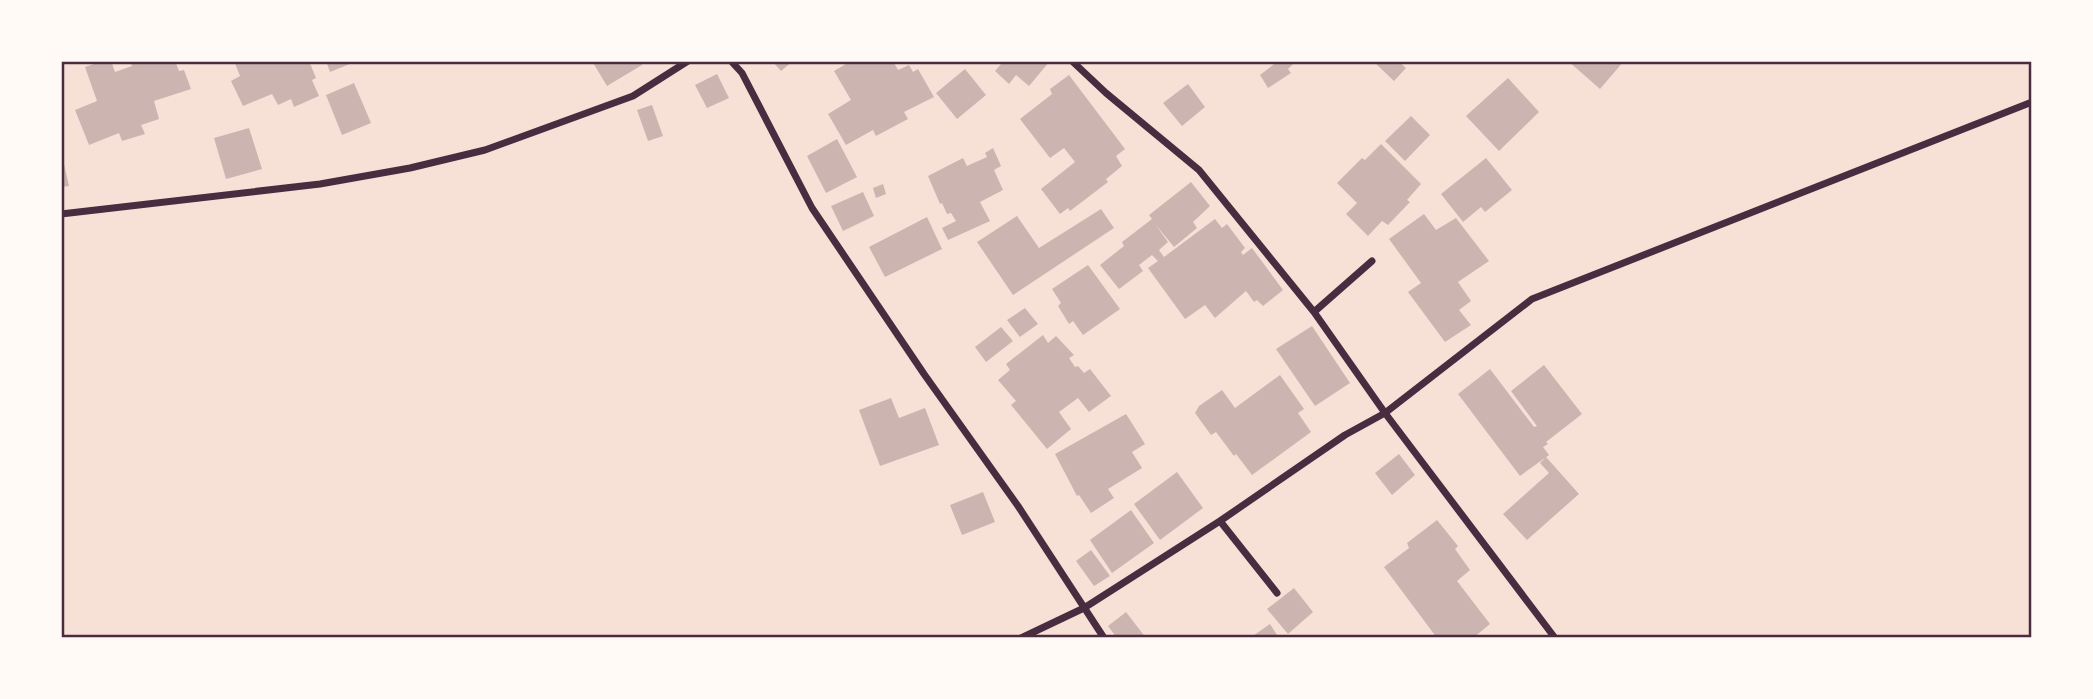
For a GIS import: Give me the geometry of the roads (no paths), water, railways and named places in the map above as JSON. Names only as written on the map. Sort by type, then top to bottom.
[{"type":"street","points":[[61,214],[320,184],[410,168],[472,153],[633,96],[688,61]]},
{"type":"street","points":[[731,61],[742,73],[812,208],[924,374],[1018,506],[1104,638]]},
{"type":"street","points":[[1072,61],[1199,170],[1314,312],[1385,413],[1555,638]]},
{"type":"street","points":[[1021,638],[1084,608],[1220,521],[1345,435],[1385,413],[1532,299],[2032,102]]},
{"type":"street","points":[[1314,312],[1372,261]]},
{"type":"street","points":[[1220,521],[1277,593]]}]
